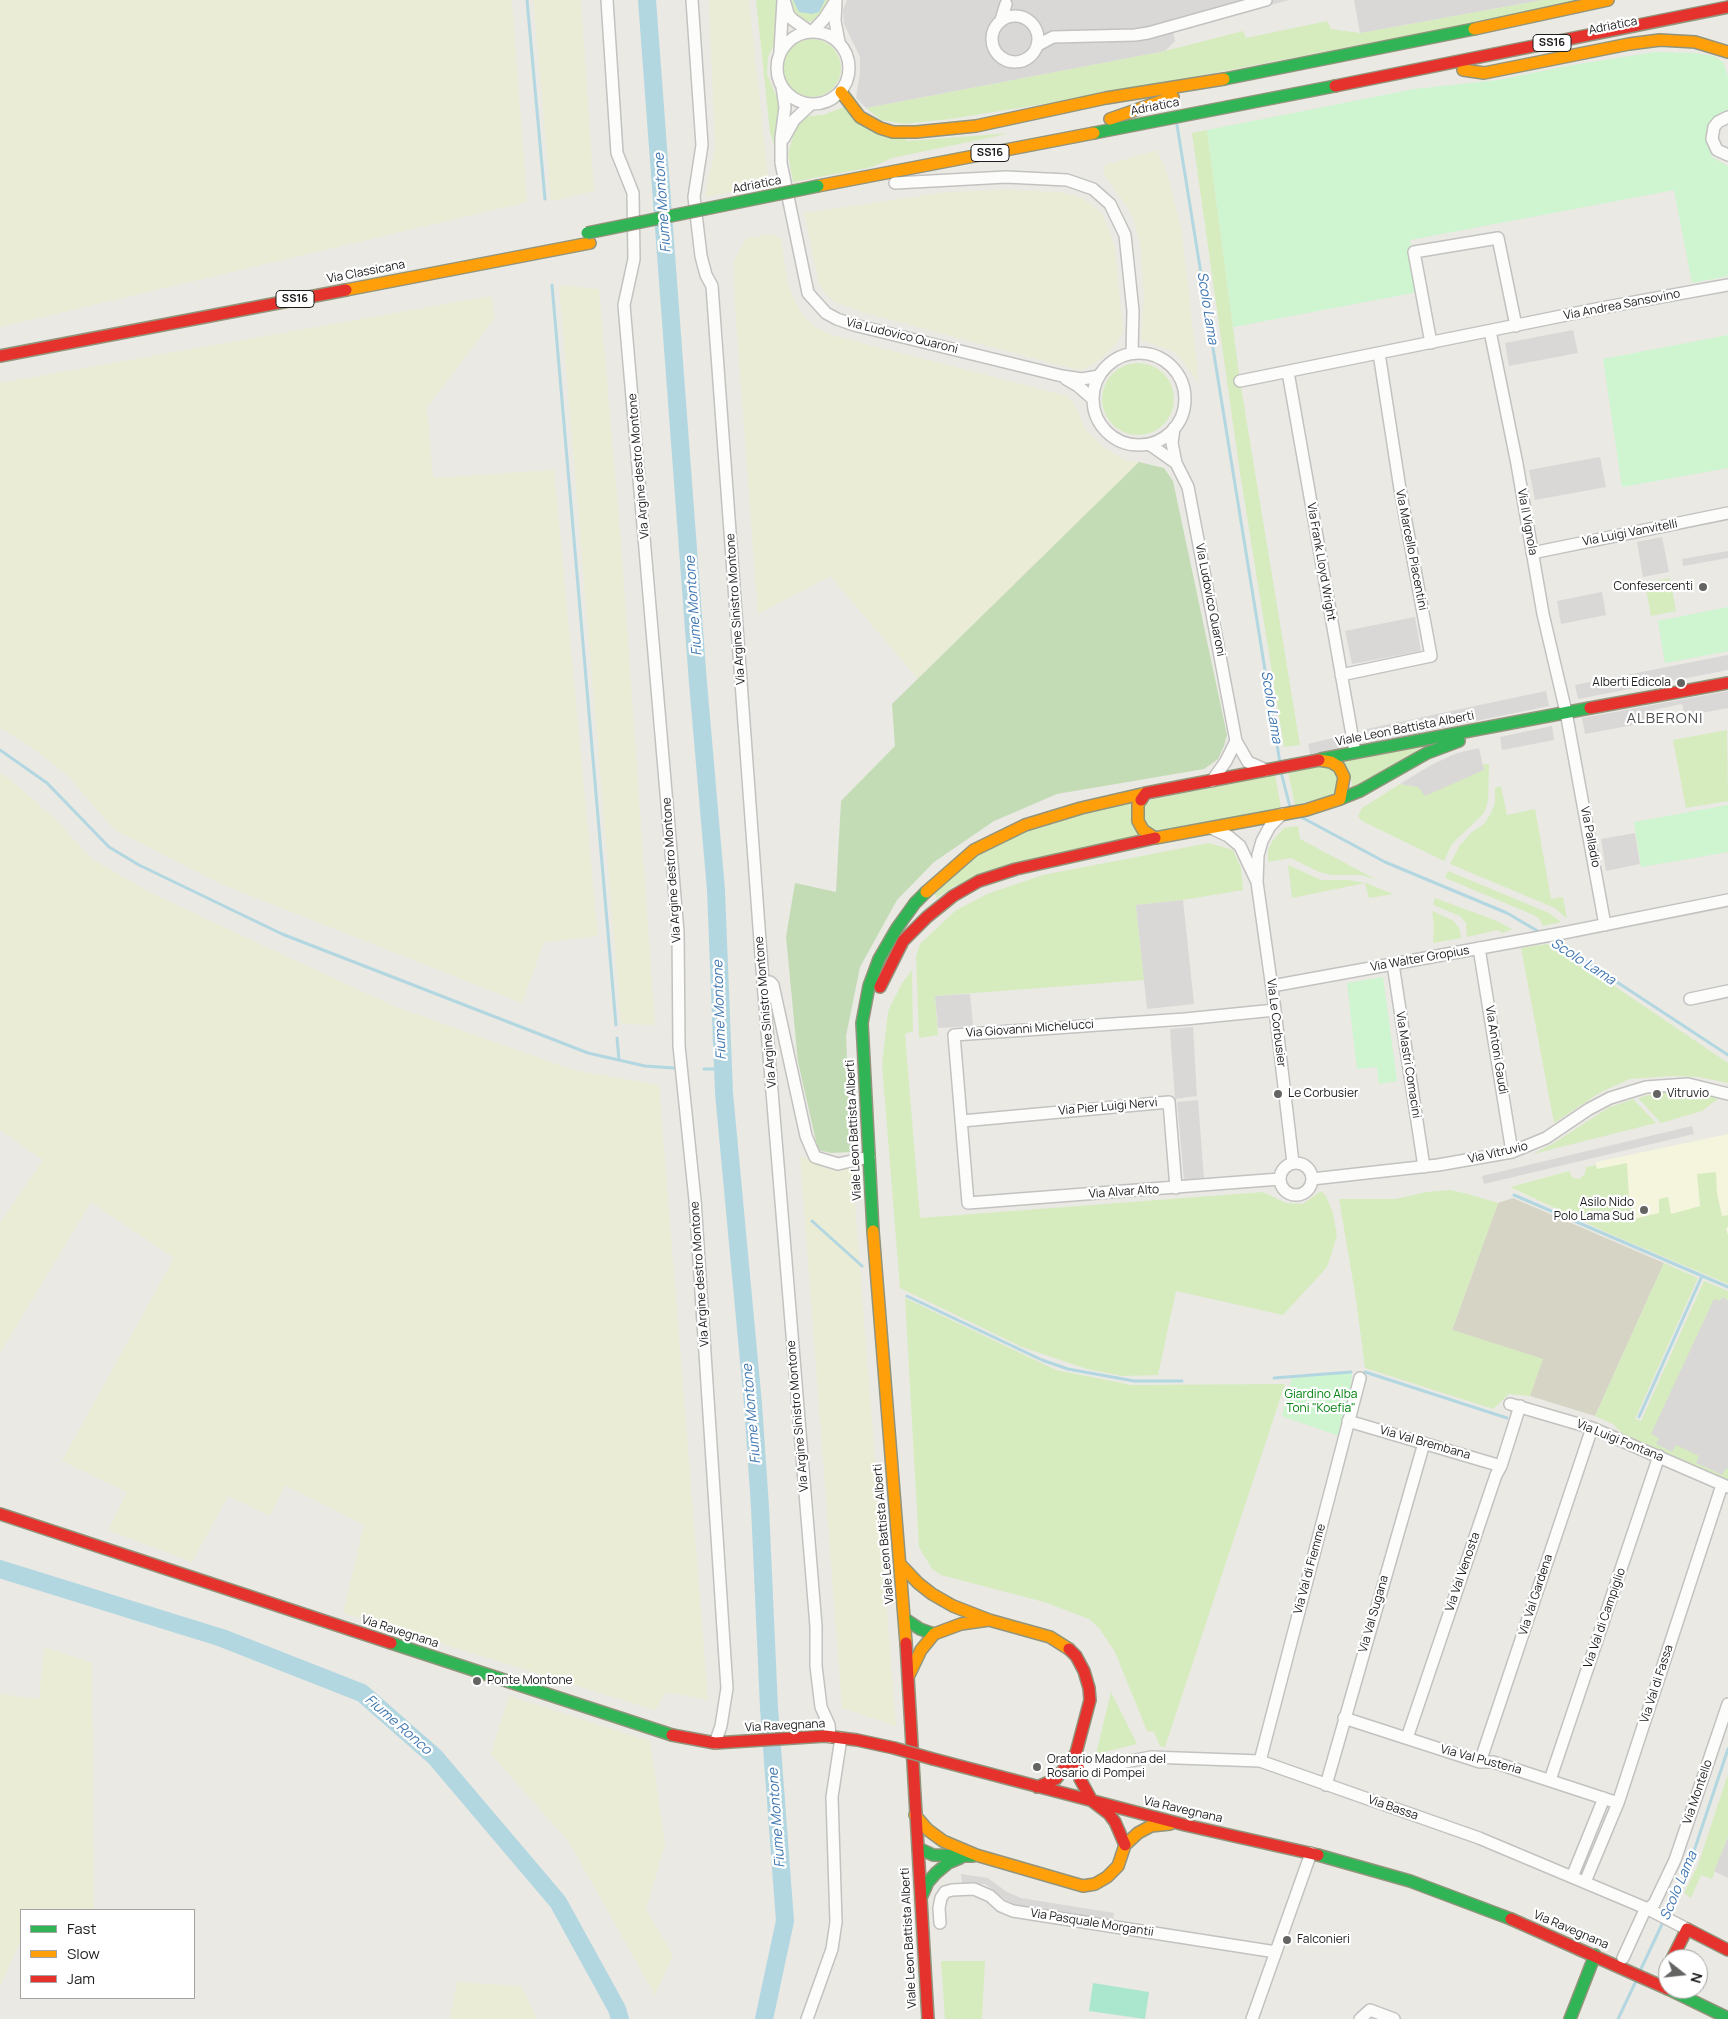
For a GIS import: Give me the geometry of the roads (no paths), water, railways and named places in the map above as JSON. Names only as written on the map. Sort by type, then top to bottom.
[{"type":"main road","name":"SS16","points":[[1506,24],[1608,0]]},
{"type":"main road","points":[[1616,17],[1728,7]]},
{"type":"main road","name":"Adriatica","points":[[1201,118],[1728,7]]},
{"type":"main road","name":"Adriatica","points":[[819,192],[872,176],[1463,70],[1728,18]]},
{"type":"main road","points":[[841,92],[860,117],[869,124],[893,132],[916,132],[976,126],[1106,98],[1228,78],[1506,24],[1570,20]]},
{"type":"main road","name":"SS16","points":[[1463,70],[1484,73],[1629,44],[1660,40],[1695,42],[1728,52]]},
{"type":"main road","points":[[872,176],[895,164],[1104,121],[1228,78]]},
{"type":"main road","name":"Adriatica","points":[[588,238],[819,192],[895,183],[1163,125]]},
{"type":"main road","name":"Via Classicana","points":[[0,344],[588,238]]},
{"type":"main road","name":"Via Classicana","points":[[0,356],[588,238]]},
{"type":"main road","name":"Viale Leon Battista Alberti","points":[[928,2019],[905,1616],[874,1242],[862,1023],[869,986],[879,959],[897,928],[935,882],[974,850],[1025,825],[1081,808],[1354,752],[1728,683]]},
{"type":"main road","name":"Viale Leon Battista Alberti","points":[[863,1047],[872,1007],[885,974],[903,942],[927,917],[953,896],[979,881],[1016,869],[1155,838],[1306,810],[1360,791],[1427,753],[1496,727]]},
{"type":"main road","points":[[1319,760],[1331,762],[1339,767],[1344,777],[1340,799]]},
{"type":"main road","points":[[1146,794],[1138,803],[1138,821],[1143,830],[1155,838]]},
{"type":"main road","name":"Via Ravegnana","points":[[0,1514],[659,1732],[696,1741],[715,1743],[832,1737],[894,1748],[1037,1788],[1185,1825],[1312,1853],[1410,1880],[1475,1904],[1595,1955],[1622,1962],[1658,1980]]},
{"type":"main road","points":[[901,1565],[918,1584],[954,1606],[989,1620],[1050,1637],[1064,1645],[1076,1656],[1084,1670],[1090,1700],[1076,1753],[1056,1779],[1037,1788]]},
{"type":"main road","points":[[932,1594],[917,1602],[905,1616],[920,1629],[934,1634]]},
{"type":"main road","points":[[908,1676],[921,1650],[934,1634],[962,1624],[989,1620]]},
{"type":"main road","points":[[1076,1753],[1080,1779],[1092,1801],[1109,1814],[1117,1826],[1125,1845]]},
{"type":"main road","points":[[915,1815],[928,1830],[943,1841],[976,1855],[1083,1886],[1095,1884],[1107,1877],[1118,1866],[1125,1845],[1138,1833],[1151,1826],[1166,1824],[1185,1825]]},
{"type":"main road","points":[[918,1848],[943,1841]]},
{"type":"main road","points":[[918,1848],[933,1855],[961,1857],[976,1855]]},
{"type":"main road","points":[[921,1898],[928,1882],[936,1873],[948,1863],[961,1857]]},
{"type":"main road","points":[[1677,1949],[1687,1929],[1728,1950]]},
{"type":"main road","points":[[1570,2019],[1595,1955]]},
{"type":"main road","name":"Via Ravegnana","points":[[1693,1999],[1728,2018]]},
{"type":"street","name":"Via Argine destro Montone","points":[[607,0],[617,153],[633,193],[634,259],[624,305],[678,932],[680,1046],[695,1200],[726,1659],[727,1688],[721,1726],[715,1743]]},
{"type":"street","name":"Via Argine Sinistro Montone","points":[[692,0],[702,145],[694,197],[701,256],[706,275],[712,286],[763,982],[816,1626],[816,1666],[821,1707],[832,1737]]},
{"type":"street","name":"Via Ludovico Quaroni","points":[[783,0],[792,19],[812,31],[829,34],[839,42]]},
{"type":"street","name":"Via Ludovico Quaroni","points":[[783,0],[777,70],[785,107],[781,163],[808,293],[826,313],[854,325],[1062,376],[1082,379],[1099,376]]},
{"type":"street","points":[[780,52],[788,42],[798,35],[812,31],[824,19],[836,0]]},
{"type":"street","points":[[782,87],[789,96],[799,102],[810,105],[832,100],[847,83],[850,71],[849,59],[839,42],[834,21],[836,0]]},
{"type":"street","points":[[1053,37],[1038,45],[1034,52],[1021,61],[1013,62],[999,55],[992,41],[996,26],[1001,20],[1016,16],[1028,19],[1036,29],[1053,37],[1136,35],[1266,0]]},
{"type":"street","points":[[1036,29],[1038,45]]},
{"type":"street","name":"Via Ludovico Quaroni","points":[[781,147],[794,120],[810,105]]},
{"type":"street","points":[[1728,117],[1718,122],[1712,132],[1712,138],[1717,150],[1728,155]]},
{"type":"street","name":"SS16","points":[[895,183],[1006,177],[1067,180],[1093,189],[1110,204],[1125,235],[1133,311],[1132,353]]},
{"type":"street","points":[[1431,343],[1414,252],[1498,238],[1516,326]]},
{"type":"street","name":"Via Andrea Sansovino","points":[[1240,381],[1728,285]]},
{"type":"street","name":"Via Il Vignola","points":[[1490,331],[1543,614],[1566,712]]},
{"type":"street","points":[[1132,353],[1146,353],[1159,357],[1170,365],[1179,376],[1184,388],[1185,402],[1181,416],[1174,428],[1163,438],[1149,444],[1126,443],[1110,435],[1099,422],[1094,411],[1094,387],[1099,376],[1107,365],[1118,357],[1132,353]]},
{"type":"street","name":"Via Marcello Piacentini","points":[[1341,675],[1431,656],[1400,489],[1379,353]]},
{"type":"street","name":"Via Frank Lloyd Wright","points":[[1288,372],[1354,752]]},
{"type":"street","name":"Via Ludovico Quaroni","points":[[1062,376],[1078,386],[1093,399]]},
{"type":"street","name":"Via Ludovico Quaroni","points":[[1174,428],[1172,443],[1176,463],[1188,487],[1236,741]]},
{"type":"street","name":"Via Ludovico Quaroni","points":[[1149,444],[1176,463]]},
{"type":"street","name":"Via Luigi Vanvitelli","points":[[1532,553],[1728,513]]},
{"type":"street","name":"Via Palladio","points":[[1566,712],[1605,925]]},
{"type":"street","points":[[1236,741],[1248,762],[1266,770]]},
{"type":"street","points":[[1212,781],[1226,761],[1236,741]]},
{"type":"street","name":"Via Le Corbusier","points":[[1282,814],[1270,826],[1262,841],[1258,855],[1257,882],[1272,986],[1293,1163]]},
{"type":"street","name":"Via Le Corbusier","points":[[1210,827],[1228,836],[1240,846],[1257,882]]},
{"type":"street","points":[[1605,925],[1728,900]]},
{"type":"street","name":"Via Walter Gropius","points":[[1272,986],[1605,925]]},
{"type":"street","name":"Via Antoni Gaudì","points":[[1479,948],[1512,1152]]},
{"type":"street","name":"Via Mastri Comacini","points":[[1393,964],[1424,1167]]},
{"type":"street","points":[[763,982],[770,982],[773,985],[806,1136],[815,1157],[838,1164],[869,1157]]},
{"type":"street","points":[[1690,999],[1728,991]]},
{"type":"street","name":"Via Giovanni Michelucci","points":[[968,1203],[954,1035],[1182,1019],[1275,1010]]},
{"type":"street","name":"Via Vitruvio","points":[[1312,1179],[1424,1167],[1512,1152],[1546,1138],[1589,1110],[1628,1091],[1657,1085],[1688,1084],[1728,1094]]},
{"type":"street","name":"Via Pier Luigi Nervi","points":[[962,1121],[1169,1102],[1176,1188]]},
{"type":"street","points":[[1293,1163],[1306,1166],[1312,1179],[1309,1188],[1296,1195],[1287,1192],[1280,1179],[1282,1170],[1293,1163]]},
{"type":"street","name":"Via Alvar Alto","points":[[968,1203],[1280,1179]]},
{"type":"street","name":"Via Val di Fiemme","points":[[1260,1761],[1360,1378]]},
{"type":"street","name":"Via Luigi Fontana","points":[[1514,1405],[1592,1428],[1660,1456],[1725,1486]]},
{"type":"street","name":"Via Val Venosta","points":[[1407,1738],[1496,1475],[1501,1466],[1514,1405]]},
{"type":"street","name":"Via Val Brembana","points":[[1348,1421],[1501,1466]]},
{"type":"street","name":"Via Val Gardena","points":[[1480,1762],[1592,1428]]},
{"type":"street","name":"Via Val Sugana","points":[[1326,1785],[1424,1443]]},
{"type":"street","name":"Via Val di Campiglio","points":[[1550,1780],[1660,1456]]},
{"type":"street","name":"Via Val di Fassa","points":[[1585,1882],[1618,1803],[1725,1486]]},
{"type":"street","name":"Via Montello","points":[[1622,1962],[1644,1912],[1654,1904],[1675,1860],[1728,1704]]},
{"type":"street","name":"Via Val Pusteria","points":[[1344,1718],[1480,1762],[1493,1762],[1618,1803]]},
{"type":"street","points":[[807,2019],[832,1949],[836,1922],[832,1737]]},
{"type":"street","name":"Via Bassa","points":[[1084,1770],[1151,1756],[1260,1761],[1479,1838],[1648,1909],[1687,1929]]},
{"type":"street","points":[[1572,1876],[1604,1798]]},
{"type":"street","points":[[1252,2019],[1312,1853]]},
{"type":"street","name":"Via Pasquale Morgantii","points":[[940,1923],[939,1908],[941,1898],[945,1892],[974,1889],[990,1896],[1002,1906],[1013,1911],[1276,1952]]},
{"type":"street","points":[[1360,2019],[1370,2010],[1394,2019]]},
{"type":"water","points":[[793,0],[825,0],[819,12],[812,14],[799,12]]},
{"type":"waterway","points":[[527,0],[545,199]]},
{"type":"waterway","name":"Fiume Montone","points":[[647,0],[698,683],[716,890],[724,1093],[753,1404],[760,1507],[769,1708],[785,1921],[764,2019]]},
{"type":"waterway","name":"Scolo Lama","points":[[1177,125],[1280,763]]},
{"type":"waterway","points":[[552,285],[616,1025]]},
{"type":"waterway","points":[[0,750],[47,783],[109,847],[139,865],[282,934],[588,1053],[645,1066],[674,1068]]},
{"type":"waterway","name":"Scolo Lama","points":[[1281,772],[1290,807]]},
{"type":"waterway","name":"Scolo Lama","points":[[1301,817],[1385,862],[1507,913],[1541,933]]},
{"type":"waterway","name":"Scolo Lama","points":[[1550,938],[1728,1055]]},
{"type":"waterway","points":[[617,1038],[619,1060]]},
{"type":"waterway","points":[[704,1069],[723,1069]]},
{"type":"waterway","points":[[1514,1195],[1728,1287]]},
{"type":"waterway","points":[[812,1221],[862,1266]]},
{"type":"waterway","points":[[1639,1417],[1702,1276]]},
{"type":"waterway","points":[[907,1296],[1042,1360],[1068,1369],[1134,1381],[1182,1381]]},
{"type":"waterway","points":[[1274,1378],[1351,1372]]},
{"type":"waterway","points":[[1365,1372],[1507,1418]]},
{"type":"waterway","name":"Fiume Ronco","points":[[0,1569],[222,1638],[362,1693],[435,1757],[558,1902],[617,2009],[620,2019]]},
{"type":"waterway","name":"Scolo Lama","points":[[1667,1915],[1688,1869],[1728,1749]]},
{"type":"waterway","name":"Scolo Lama","points":[[1640,1971],[1664,1920]]},
{"type":"waterway","name":"Scolo Lama","points":[[1618,2019],[1637,1979]]},
{"type":"place","name":"Confesercenti","points":[[1703,587]]},
{"type":"place","name":"Alberti Edicola","points":[[1681,683]]},
{"type":"place","name":"Le Corbusier","points":[[1278,1094]]},
{"type":"place","name":"Vitruvio","points":[[1657,1094]]},
{"type":"place","name":"Asilo Nido Polo Lama Sud","points":[[1644,1210]]},
{"type":"place","name":"Ponte Montone","points":[[477,1681]]},
{"type":"place","name":"Oratorio Madonna del Rosario di Pompei","points":[[1037,1767]]},
{"type":"place","name":"Falconieri","points":[[1287,1940]]},
{"type":"district","name":"ALBERONI","points":[[1665,719]]},
{"type":"park label","name":"Giardino Alba Toni \"Koefia\"","points":[[1321,1402]]}]
